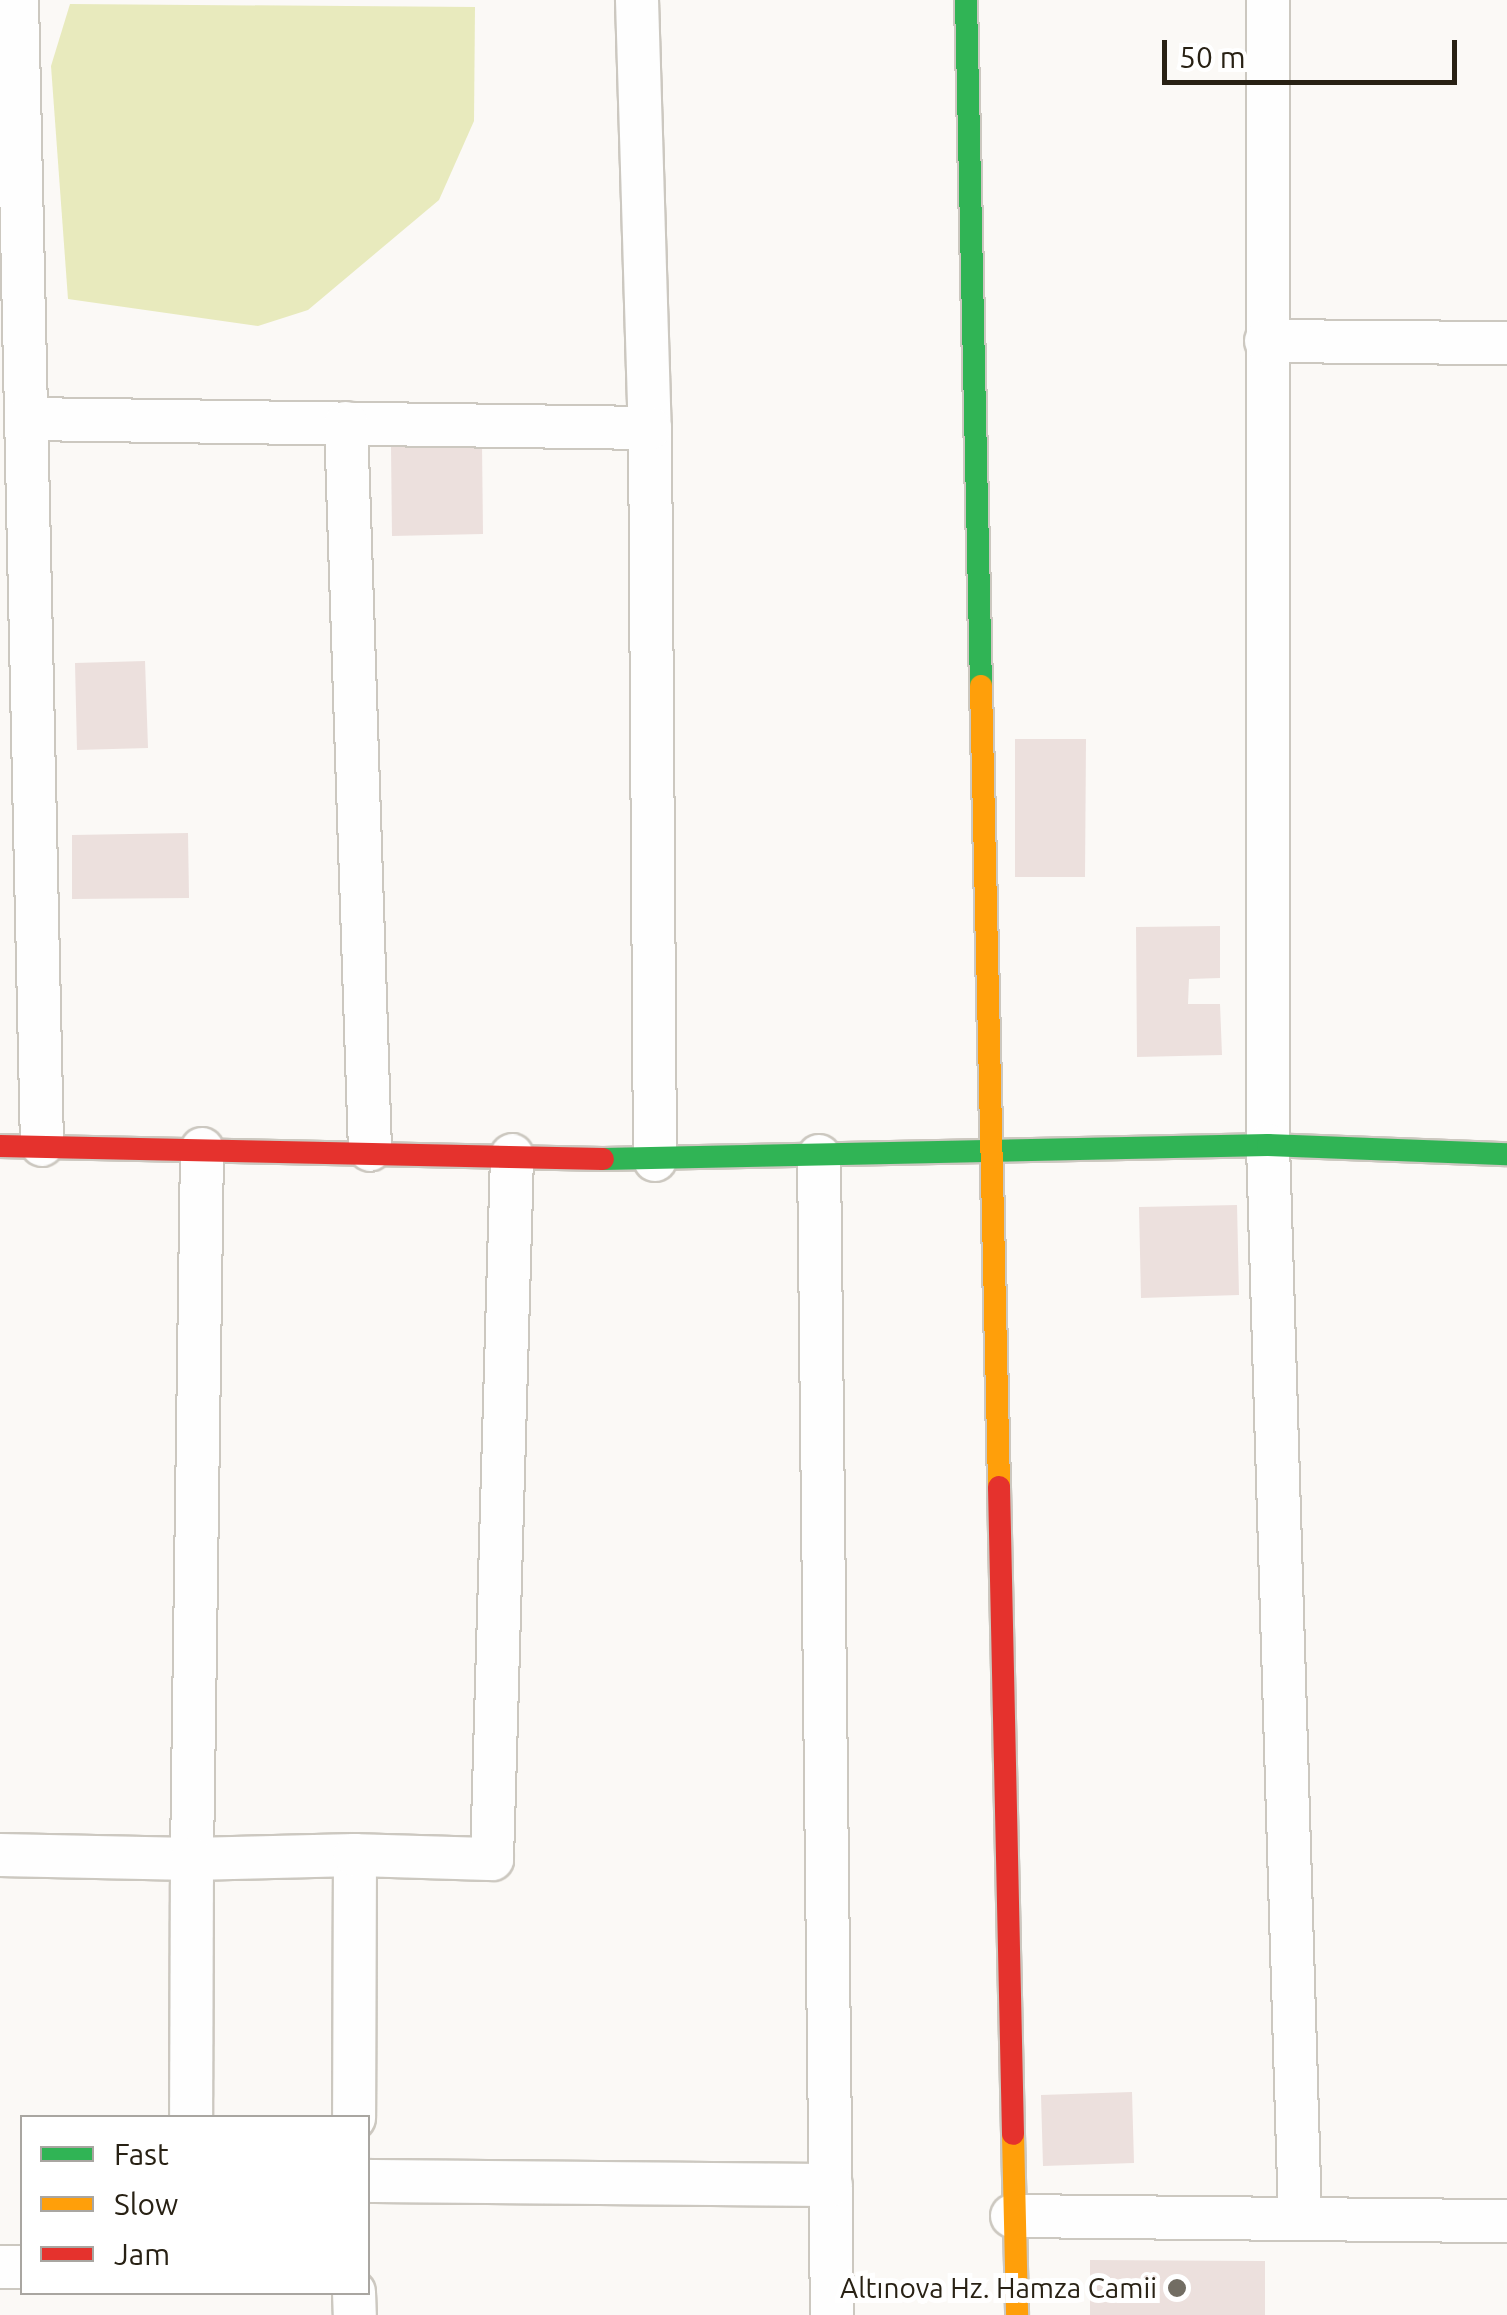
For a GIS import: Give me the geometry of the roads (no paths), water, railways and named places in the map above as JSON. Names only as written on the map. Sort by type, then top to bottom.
[{"type":"street","points":[[17,0],[10,158],[27,419],[42,1145]]},
{"type":"street","points":[[637,0],[650,428],[655,1160]]},
{"type":"street","points":[[966,0],[996,1154],[1012,2216],[1017,2315]]},
{"type":"street","points":[[1268,0],[1268,1144],[1300,2217]]},
{"type":"street","points":[[1266,341],[1507,343]]},
{"type":"street","points":[[27,419],[650,428]]},
{"type":"street","points":[[346,423],[370,1150]]},
{"type":"street","points":[[0,1146],[370,1150],[655,1160],[1268,1144],[1507,1154]]},
{"type":"street","points":[[191,2115],[202,1148]]},
{"type":"street","points":[[0,1855],[492,1859],[512,1155]]},
{"type":"street","points":[[818,1156],[832,2315]]},
{"type":"street","points":[[354,1856],[354,2115]]},
{"type":"street","points":[[370,2182],[831,2184]]},
{"type":"street","points":[[1012,2216],[1507,2221]]},
{"type":"place","name":"Altınova Hz. Hamza Camii","points":[[1177,2288]]}]
